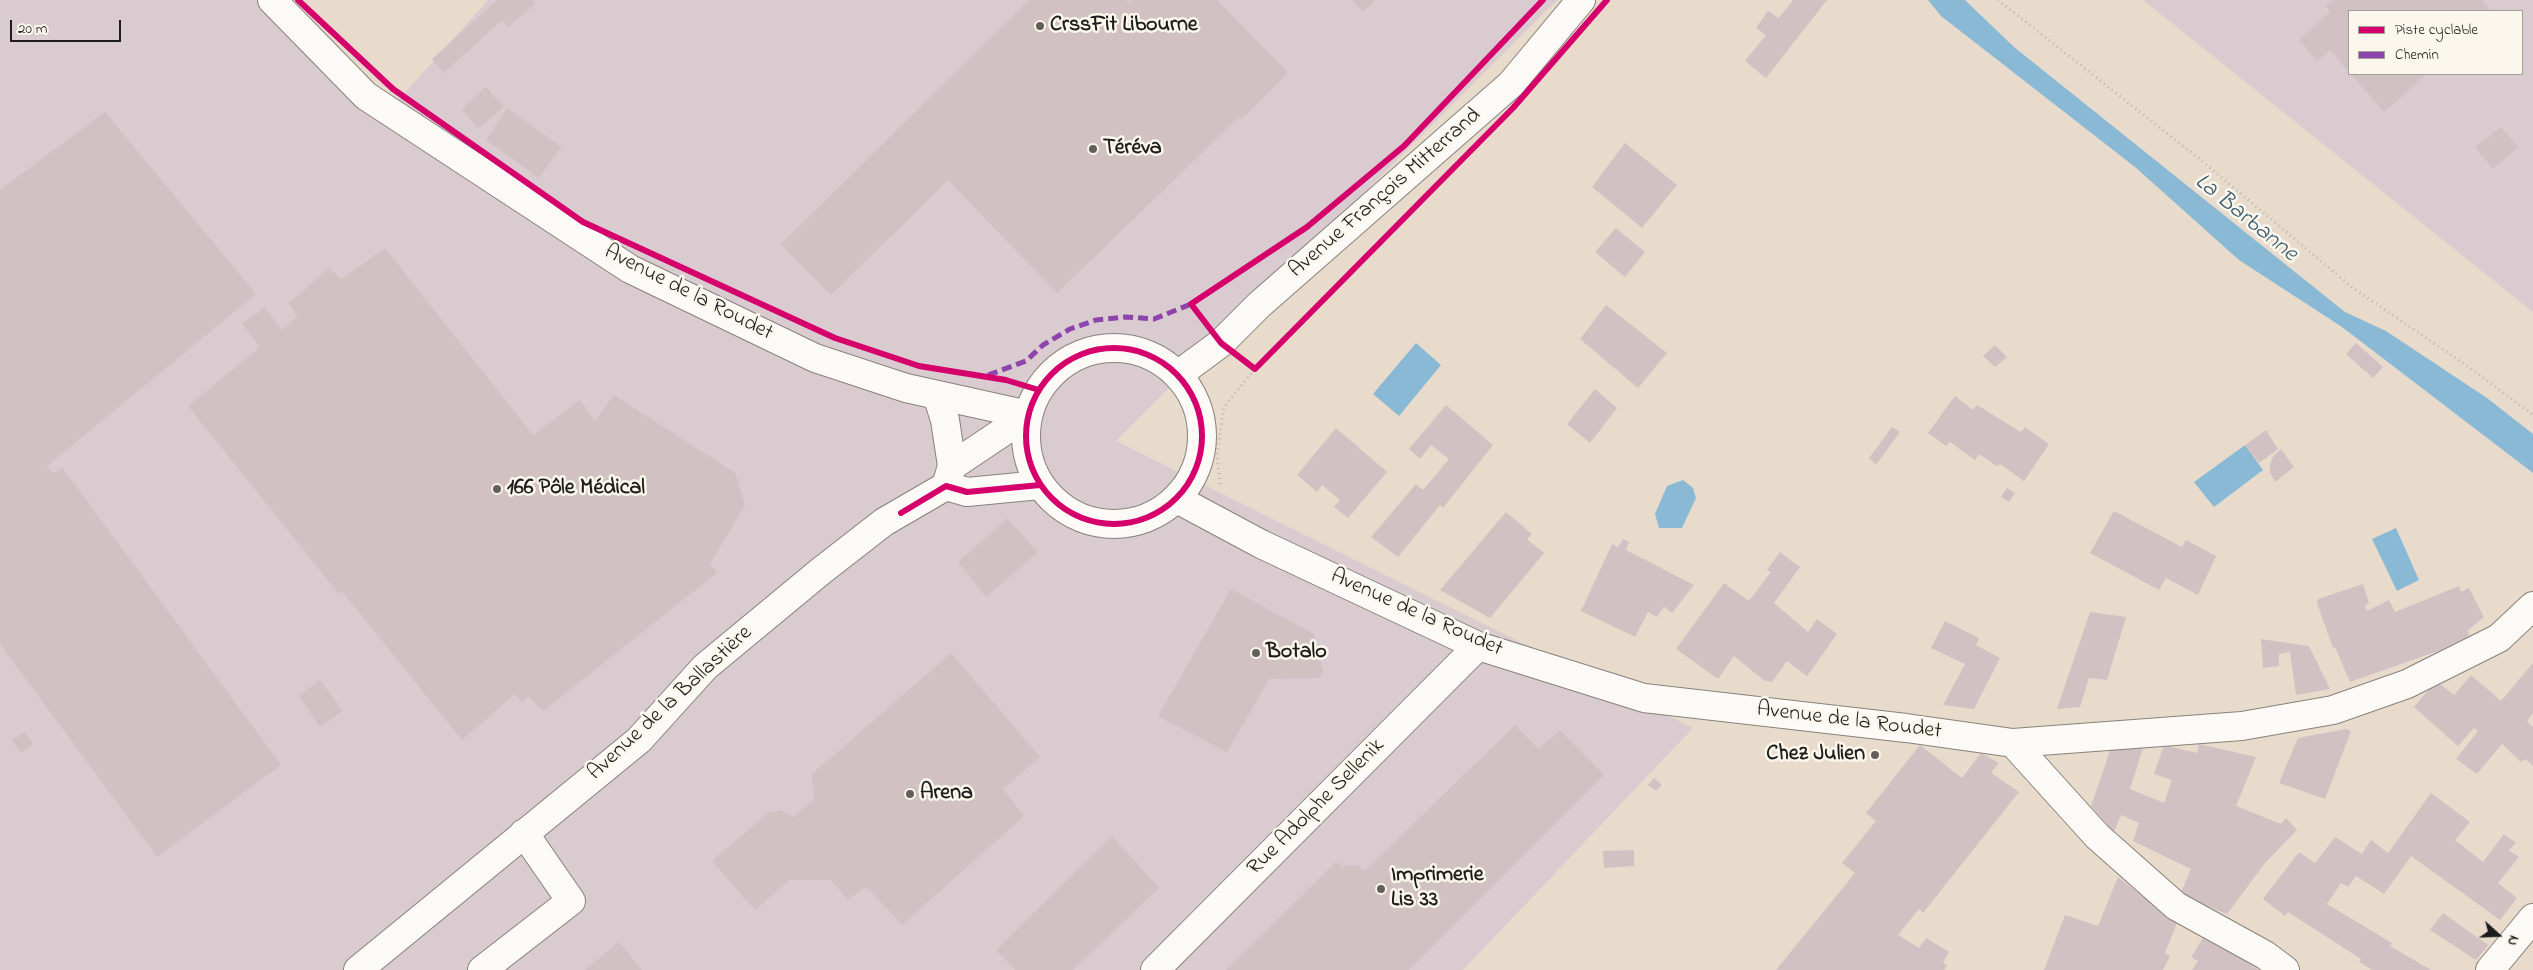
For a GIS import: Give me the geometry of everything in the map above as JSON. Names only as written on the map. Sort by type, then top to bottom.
[{"type":"street","name":"Avenue de la Roudet","points":[[272,0],[366,96],[630,269],[815,358],[906,388],[1028,415]]},
{"type":"street","name":"Avenue François Mitterrand","points":[[1179,374],[1221,343],[1260,305],[1511,84],[1581,0]]},
{"type":"street","points":[[1104,348],[1132,349],[1157,358],[1179,374],[1192,392],[1200,413],[1203,435],[1200,458],[1191,480],[1177,499],[1154,515],[1127,524],[1098,524],[1071,514],[1048,496],[1040,485],[1028,457],[1026,427],[1028,415],[1039,390],[1056,369],[1079,355],[1104,348]]},
{"type":"street","points":[[937,395],[945,420],[949,476],[967,492],[1040,485]]},
{"type":"street","name":"Avenue de la Ballastière","points":[[358,970],[639,740],[705,667],[821,571],[1028,415]]},
{"type":"street","name":"Avenue de la Roudet","points":[[1177,499],[1261,544],[1478,646],[1644,698],[1906,728],[2013,743],[2242,726],[2334,710],[2407,684],[2499,638],[2533,606]]},
{"type":"street","name":"Rue Adolphe Sellenik","points":[[1155,970],[1478,646]]},
{"type":"street","points":[[2013,743],[2097,836],[2176,906],[2265,955],[2285,970]]},
{"type":"street","points":[[482,970],[571,901],[524,833]]},
{"type":"street","points":[[2500,966],[2533,918]]},
{"type":"path","points":[[1998,0],[2202,161],[2354,288],[2473,370],[2533,416]]},
{"type":"path","points":[[1221,494],[1217,455],[1224,407],[1255,368]]},
{"type":"shaded area","points":[[0,0],[283,0],[394,105],[488,0],[1557,0],[1116,441],[1693,728],[1463,970],[0,970]]},
{"type":"shaded area","points":[[2143,0],[2533,0],[2533,312]]},
{"type":"water","points":[[1928,0],[1965,0],[2014,47],[2345,312],[2386,331],[2487,398],[2533,434],[2533,473],[2342,327],[2239,260],[2135,167],[1941,16]]},
{"type":"water","points":[[1416,343],[1441,365],[1399,416],[1373,394]]},
{"type":"water","points":[[2245,445],[2263,470],[2214,507],[2194,482]]},
{"type":"water","points":[[1683,480],[1693,488],[1696,498],[1682,528],[1659,528],[1655,514],[1667,486]]},
{"type":"water","points":[[2396,528],[2419,580],[2397,591],[2372,539]]},
{"type":"building","points":[[497,0],[532,0],[535,4],[508,27],[502,20],[444,73],[432,59]]},
{"type":"building","points":[[1029,0],[1126,0],[1128,3],[1132,0],[1217,0],[1288,73],[1241,120],[1239,117],[1057,293],[948,180],[831,295],[781,244]]},
{"type":"building","points":[[1352,0],[1375,0],[1363,12]]},
{"type":"building","points":[[1793,0],[1827,0],[1766,78],[1745,61],[1766,35],[1756,28],[1768,11],[1779,18]]},
{"type":"building","points":[[2333,0],[2482,0],[2490,10],[2348,10],[2348,71],[2330,50],[2317,61],[2299,40],[2330,12],[2326,6]]},
{"type":"building","points":[[2352,75],[2426,75],[2384,112]]},
{"type":"building","points":[[486,87],[504,107],[478,129],[462,109]]},
{"type":"building","points":[[507,108],[561,147],[539,178],[486,140]]},
{"type":"building","points":[[105,112],[256,294],[47,466],[54,474],[62,467],[281,765],[157,857],[0,644],[0,190]]},
{"type":"building","points":[[2501,127],[2518,147],[2493,169],[2475,147]]},
{"type":"building","points":[[1625,143],[1677,185],[1642,228],[1592,187]]},
{"type":"building","points":[[1616,228],[1645,252],[1625,277],[1595,252]]},
{"type":"building","name":"166 Pôle Médical","points":[[385,248],[533,435],[580,400],[595,421],[614,395],[735,473],[745,505],[710,564],[717,573],[543,711],[528,696],[522,702],[515,694],[462,740],[341,590],[338,593],[188,406],[260,347],[242,324],[265,307],[282,330],[297,317],[289,303],[329,268],[341,279]]},
{"type":"building","points":[[1606,305],[1667,353],[1638,388],[1580,339]]},
{"type":"building","points":[[2356,343],[2383,367],[2373,378],[2346,354]]},
{"type":"building","points":[[1995,345],[2007,357],[1995,367],[1983,356]]},
{"type":"building","points":[[1595,389],[1617,408],[1590,443],[1567,424]]},
{"type":"building","points":[[1955,396],[1973,410],[1977,405],[2021,432],[2025,427],[2049,444],[2024,481],[2000,464],[1997,466],[1979,454],[1975,460],[1950,442],[1946,446],[1928,433]]},
{"type":"building","points":[[1446,405],[1493,445],[1443,508],[1440,505],[1398,557],[1371,537],[1416,484],[1423,490],[1449,459],[1431,445],[1420,459],[1409,449]]},
{"type":"building","points":[[1892,427],[1900,432],[1876,465],[1869,458]]},
{"type":"building","points":[[1336,428],[1387,472],[1348,518],[1334,507],[1340,500],[1322,485],[1317,492],[1297,475]]},
{"type":"building","points":[[2266,430],[2278,449],[2259,463],[2245,445]]},
{"type":"building","points":[[2281,449],[2294,467],[2275,482],[2270,472],[2270,465],[2272,458]]},
{"type":"building","points":[[2007,488],[2015,493],[2009,502],[2001,497]]},
{"type":"building","points":[[2114,511],[2182,547],[2186,540],[2216,556],[2198,595],[2166,578],[2159,590],[2090,553]]},
{"type":"building","points":[[1506,512],[1532,534],[1527,539],[1544,553],[1490,618],[1440,590]]},
{"type":"building","points":[[1007,519],[1038,552],[986,597],[958,562]]},
{"type":"building","points":[[1623,539],[1629,542],[1626,550],[1694,585],[1672,613],[1664,607],[1657,617],[1648,612],[1635,637],[1581,611],[1612,544],[1618,547]]},
{"type":"building","points":[[1780,552],[1800,567],[1774,603],[1808,632],[1817,619],[1837,634],[1807,676],[1787,661],[1772,682],[1765,681],[1734,656],[1718,679],[1676,649],[1724,583],[1749,601],[1771,572],[1767,570]]},
{"type":"building","points":[[2363,584],[2369,603],[2365,606],[2367,611],[2389,600],[2395,612],[2459,586],[2461,592],[2469,588],[2484,617],[2468,630],[2469,636],[2441,650],[2350,682],[2335,647],[2333,648],[2317,603],[2318,599]]},
{"type":"building","name":"Botalo","points":[[1231,589],[1314,634],[1323,671],[1320,678],[1269,679],[1227,752],[1158,716]]},
{"type":"building","points":[[2090,612],[2126,617],[2107,680],[2089,678],[2080,707],[2057,709]]},
{"type":"building","points":[[1945,621],[1979,638],[1976,645],[2000,658],[1974,709],[1943,705],[1965,664],[1931,648]]},
{"type":"building","points":[[2261,639],[2309,646],[2330,689],[2296,695],[2290,652],[2279,654],[2279,666],[2263,668]]},
{"type":"building","name":"Arena","points":[[951,653],[1040,757],[1003,789],[1024,816],[902,925],[866,886],[848,900],[831,880],[789,880],[755,910],[712,861],[768,813],[781,810],[793,817],[814,799],[812,774]]},
{"type":"building","points":[[2533,663],[2533,713],[2527,721],[2533,727],[2533,766],[2526,759],[2521,762],[2502,744],[2477,774],[2456,759],[2478,731],[2474,728],[2458,746],[2414,707],[2436,681],[2454,695],[2471,675],[2501,701]]},
{"type":"building","points":[[320,680],[343,711],[320,727],[299,696]]},
{"type":"building","points":[[1515,725],[1539,749],[1560,730],[1604,775],[1409,970],[1226,970],[1336,862],[1343,868],[1347,865],[1357,865],[1365,871]]},
{"type":"building","points":[[2346,729],[2351,731],[2325,799],[2279,783],[2298,738]]},
{"type":"building","points":[[25,732],[33,744],[21,753],[12,740]]},
{"type":"building","points":[[2199,744],[2256,757],[2236,806],[2281,824],[2286,818],[2297,830],[2265,863],[2227,914],[2180,895],[2191,869],[2133,841],[2139,823],[2121,815],[2114,832],[2091,806],[2111,748],[2144,745],[2130,789],[2164,803],[2172,780],[2154,774],[2164,745],[2197,753]]},
{"type":"building","points":[[1920,745],[1962,778],[1981,753],[1999,763],[1991,773],[2019,792],[1923,913],[1919,909],[1898,935],[1919,948],[1926,938],[1949,952],[1943,962],[1947,966],[1944,970],[1776,970],[1855,873],[1842,863],[1876,821],[1866,813]]},
{"type":"building","points":[[1654,778],[1662,785],[1656,791],[1648,785]]},
{"type":"building","points":[[2431,793],[2470,822],[2455,840],[2483,862],[2504,834],[2516,843],[2509,850],[2519,857],[2498,883],[2517,898],[2500,920],[2411,856],[2384,894],[2356,876],[2348,887],[2341,883],[2327,904],[2392,943],[2390,946],[2431,970],[2372,970],[2359,962],[2361,959],[2288,912],[2285,916],[2263,899],[2299,852],[2315,863],[2335,837],[2362,854],[2371,840],[2388,853]]},
{"type":"building","points":[[1112,836],[1159,888],[1073,970],[1015,970],[996,950]]},
{"type":"building","points":[[1634,850],[1634,866],[1604,868],[1603,851]]},
{"type":"building","points":[[2118,877],[2177,923],[2165,953],[2170,956],[2163,970],[2044,970],[2065,915],[2098,926]]},
{"type":"building","points":[[2443,913],[2488,945],[2476,960],[2430,930]]},
{"type":"building","points":[[2205,935],[2259,970],[2192,970],[2198,961],[2191,957]]},
{"type":"building","points":[[619,942],[642,970],[585,970]]},
{"type":"marked path","points":[[988,375],[1026,361],[1043,345],[1070,329],[1096,320],[1126,317],[1154,319],[1191,304]]},
{"type":"cycle path","points":[[298,0],[393,89],[583,222],[835,338],[919,366],[1006,380],[1039,390]]},
{"type":"cycle path","points":[[1543,0],[1404,146],[1307,227],[1191,304],[1221,343],[1255,369],[1513,108],[1607,0]]},
{"type":"cycle path","points":[[1123,348],[1148,354],[1156,358],[1182,380],[1196,402],[1201,419],[1202,436],[1201,453],[1196,470],[1182,492],[1170,504],[1148,518],[1131,523],[1105,524],[1080,518],[1072,514],[1046,492],[1032,470],[1027,453],[1026,427],[1032,402],[1036,394],[1058,368],[1080,354],[1097,349],[1123,348]]},
{"type":"cycle path","points":[[901,513],[946,486],[967,492],[1040,485]]},
{"type":"place","name":"CrssFit Libourne","points":[[1040,26]]},
{"type":"place","name":"Téréva","points":[[1093,149]]},
{"type":"place","name":"166 Pôle Médical","points":[[497,489]]},
{"type":"place","name":"Botalo","points":[[1256,653]]},
{"type":"place","name":"Chez Julien","points":[[1875,755]]},
{"type":"place","name":"Arena","points":[[910,794]]},
{"type":"place","name":"Imprimerie Lis 33","points":[[1381,889]]},
{"type":"water label","name":"La Barbanne","points":[[2245,219]]}]
